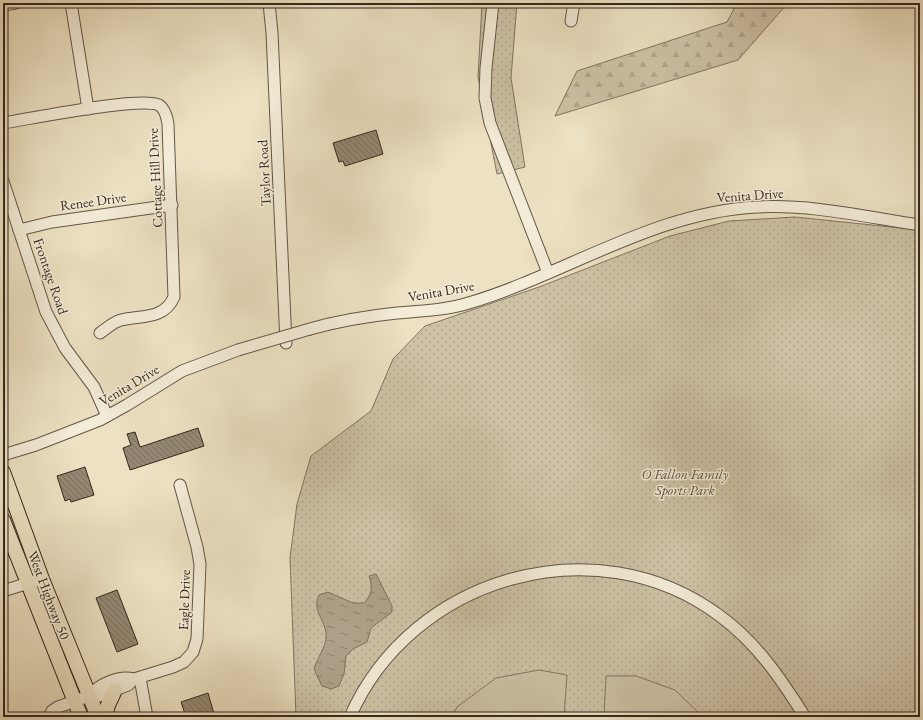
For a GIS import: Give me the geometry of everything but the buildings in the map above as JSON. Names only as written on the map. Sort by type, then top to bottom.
[{"type":"main road","name":"West Highway 50","points":[[3,472],[42,579],[98,717]]},
{"type":"main road","name":"West Highway 50","points":[[3,520],[81,717]]},
{"type":"main road","points":[[105,717],[108,705],[115,690]]},
{"type":"street","points":[[3,5],[16,3]]},
{"type":"street","points":[[71,3],[88,109]]},
{"type":"street","name":"Taylor Road","points":[[269,3],[272,33],[286,343]]},
{"type":"street","points":[[493,3],[485,91],[490,123],[498,149],[548,273]]},
{"type":"street","points":[[571,20],[574,3]]},
{"type":"street","name":"Cottage Hill Drive","points":[[3,123],[88,109],[145,102],[159,106],[166,113],[168,124],[176,289],[171,305],[158,314],[119,320],[100,334]]},
{"type":"street","name":"Frontage Road","points":[[3,181],[46,312],[65,348],[94,387],[107,416]]},
{"type":"street","name":"Renee Drive","points":[[19,230],[52,222],[172,205]]},
{"type":"street","name":"Venita Drive","points":[[3,455],[73,431],[107,416],[182,371],[208,359],[310,329],[360,318],[472,303],[635,237],[687,218],[719,211],[756,207],[796,207],[920,225]]},
{"type":"street","name":"Eagle Drive","points":[[89,696],[98,696],[115,690],[128,685],[137,679],[184,662],[193,652],[197,639],[200,564],[197,547],[180,485]]},
{"type":"street","points":[[350,717],[360,695],[383,662],[400,642],[428,618],[460,598],[494,584],[527,575],[568,570],[590,570],[634,577],[653,582],[699,602],[719,615],[754,646],[770,664],[805,717]]},
{"type":"street","points":[[3,591],[42,579]]},
{"type":"street","name":"Eagle Drive","points":[[89,696],[96,688],[126,677],[137,679]]},
{"type":"street","points":[[137,679],[147,717]]},
{"type":"street","points":[[49,717],[52,711],[89,696]]},
{"type":"green space","points":[[482,3],[517,3],[511,78],[525,167],[497,174],[478,77]]},
{"type":"green space","points":[[737,3],[793,3],[786,5],[738,60],[555,116],[577,71],[727,22]]},
{"type":"green space","name":"O'Fallon Family Sports Park","points":[[795,217],[920,230],[920,717],[296,717],[290,558],[297,504],[311,456],[371,411],[393,359],[425,326],[539,287],[670,236],[729,221]]},
{"type":"green space","points":[[539,670],[567,675],[564,717],[452,717],[457,707],[496,678]]},
{"type":"green space","points":[[606,676],[636,676],[675,690],[703,717],[604,717]]},
{"type":"water","points":[[376,574],[392,606],[392,612],[371,628],[367,642],[353,649],[346,656],[344,674],[339,686],[331,689],[322,686],[314,669],[326,641],[326,631],[317,606],[319,595],[328,592],[353,603],[364,603],[369,597],[371,591],[369,576]]}]
